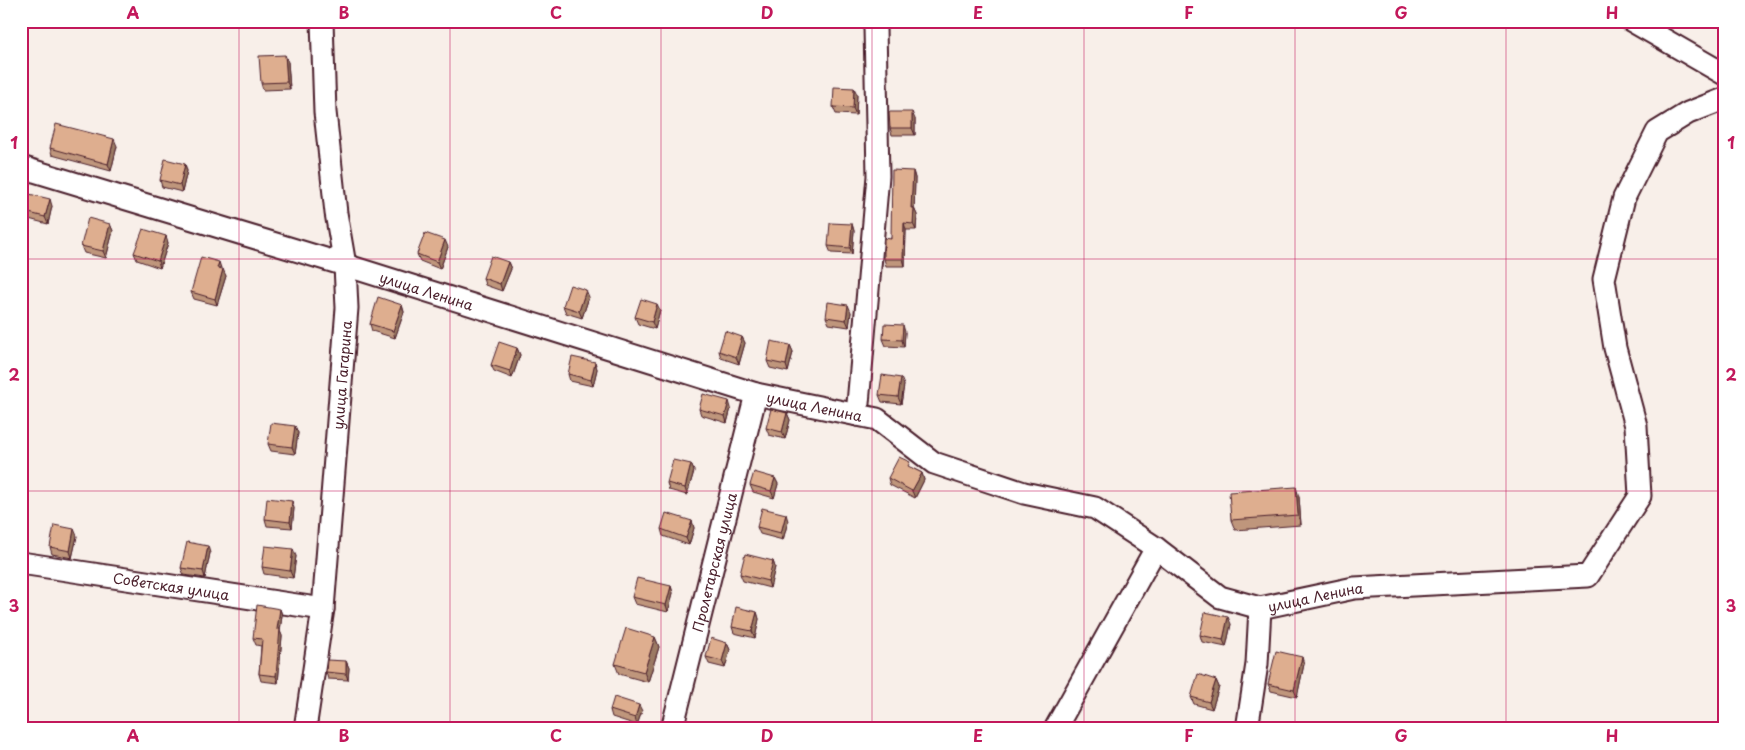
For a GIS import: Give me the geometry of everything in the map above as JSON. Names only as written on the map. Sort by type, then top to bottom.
[{"type":"street","name":"улица Гагарина","points":[[305,729],[323,609],[347,308],[345,265],[336,213],[326,112],[322,21]]},
{"type":"street","points":[[857,415],[878,176],[875,27],[872,21]]},
{"type":"street","points":[[1632,21],[1724,74]]},
{"type":"street","name":"улица Ленина","points":[[21,167],[345,265],[756,394],[877,419],[934,463],[1024,493],[1095,508],[1156,548],[1220,597],[1260,608],[1354,588],[1588,576],[1640,496],[1636,426],[1615,348],[1604,279],[1624,198],[1657,132],[1688,113],[1724,99]]},
{"type":"street","name":"Пролетарская улица","points":[[672,729],[756,394]]},
{"type":"street","points":[[1055,729],[1156,548]]},
{"type":"street","name":"Советская улица","points":[[21,563],[323,609]]},
{"type":"street","points":[[1247,729],[1257,664],[1260,608]]},
{"type":"building","points":[[285,55],[287,82],[261,83],[259,56]]},
{"type":"building","points":[[834,87],[854,88],[853,108],[833,107]]},
{"type":"building","points":[[889,112],[912,112],[912,128],[890,128]]},
{"type":"building","points":[[56,124],[114,139],[108,164],[50,148]]},
{"type":"building","points":[[165,159],[185,164],[180,185],[160,180]]},
{"type":"building","points":[[892,170],[913,171],[911,208],[914,208],[913,224],[904,223],[903,259],[884,259],[884,238],[891,239]]},
{"type":"building","points":[[21,192],[50,199],[45,217],[21,211]]},
{"type":"building","points":[[88,218],[110,224],[103,251],[81,246]]},
{"type":"building","points":[[830,223],[852,224],[850,248],[828,246]]},
{"type":"building","points":[[143,229],[166,236],[158,261],[134,253]]},
{"type":"building","points":[[425,233],[445,240],[437,262],[417,254]]},
{"type":"building","points":[[491,256],[508,262],[500,284],[483,278]]},
{"type":"building","points":[[201,257],[219,262],[217,268],[223,269],[215,299],[191,292]]},
{"type":"building","points":[[570,285],[586,290],[579,311],[563,306]]},
{"type":"building","points":[[378,297],[402,305],[393,331],[370,324]]},
{"type":"building","points":[[641,299],[657,304],[652,322],[635,317]]},
{"type":"building","points":[[828,302],[848,305],[846,320],[826,317]]},
{"type":"building","points":[[884,324],[903,325],[902,340],[883,339]]},
{"type":"building","points":[[725,331],[742,337],[736,357],[719,351]]},
{"type":"building","points":[[771,341],[790,345],[786,365],[767,361]]},
{"type":"building","points":[[499,342],[517,348],[510,371],[491,365]]},
{"type":"building","points":[[572,357],[595,362],[591,380],[568,374]]},
{"type":"building","points":[[882,375],[901,378],[898,397],[879,395]]},
{"type":"building","points":[[703,394],[729,401],[725,416],[699,409]]},
{"type":"building","points":[[771,409],[787,413],[782,432],[766,428]]},
{"type":"building","points":[[271,423],[295,426],[292,447],[268,444]]},
{"type":"building","points":[[899,457],[910,462],[908,466],[922,473],[912,491],[888,478]]},
{"type":"building","points":[[673,460],[691,464],[685,488],[667,483]]},
{"type":"building","points":[[754,472],[775,478],[771,491],[750,485]]},
{"type":"building","points":[[1296,487],[1298,515],[1231,520],[1229,492]]},
{"type":"building","points":[[267,498],[292,501],[290,522],[265,519]]},
{"type":"building","points":[[762,508],[786,514],[781,533],[757,527]]},
{"type":"building","points":[[666,513],[692,521],[686,538],[661,529]]},
{"type":"building","points":[[54,525],[74,529],[70,551],[50,547]]},
{"type":"building","points":[[187,542],[208,546],[203,571],[181,568]]},
{"type":"building","points":[[265,546],[293,549],[290,571],[262,567]]},
{"type":"building","points":[[745,554],[773,561],[768,581],[740,574]]},
{"type":"building","points":[[637,578],[671,586],[666,605],[632,597]]},
{"type":"building","points":[[257,605],[280,609],[277,629],[280,629],[276,676],[259,674],[262,639],[253,638]]},
{"type":"building","points":[[736,607],[757,612],[752,631],[732,627]]},
{"type":"building","points":[[1205,612],[1228,617],[1223,640],[1200,635]]},
{"type":"building","points":[[626,628],[655,637],[644,672],[615,664]]},
{"type":"building","points":[[711,638],[727,643],[722,661],[706,657]]},
{"type":"building","points":[[1276,651],[1302,657],[1294,690],[1268,684]]},
{"type":"building","points":[[327,660],[346,661],[346,674],[326,672]]},
{"type":"building","points":[[1198,674],[1216,680],[1209,702],[1191,697]]},
{"type":"building","points":[[614,697],[639,705],[635,718],[610,710]]}]
